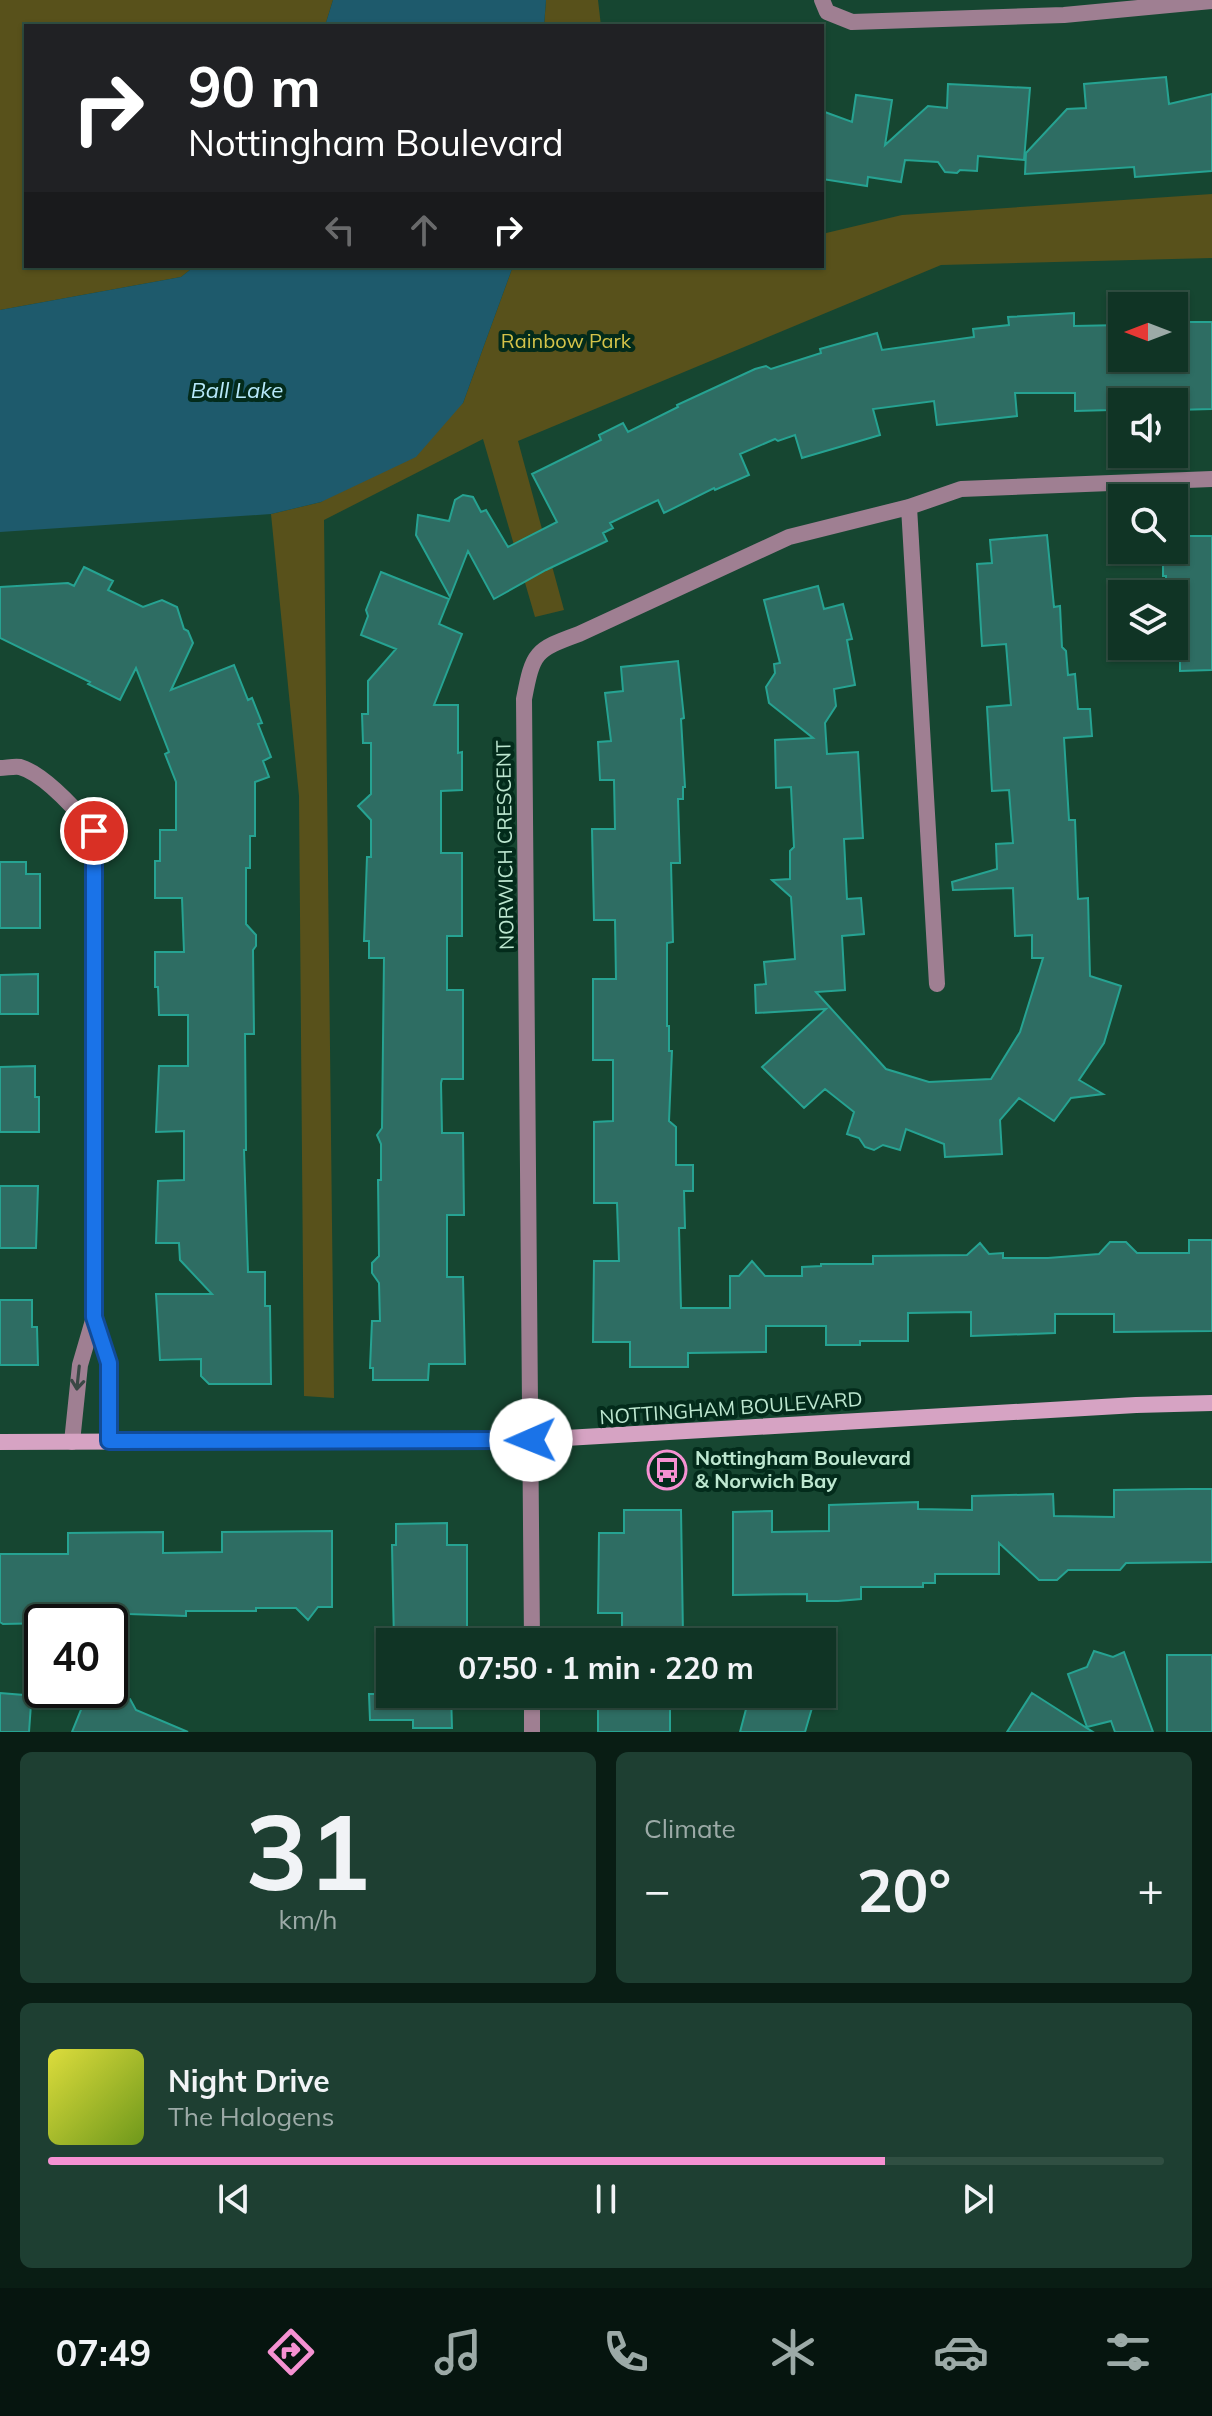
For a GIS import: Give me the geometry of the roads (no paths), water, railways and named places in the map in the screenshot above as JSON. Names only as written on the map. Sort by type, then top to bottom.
[{"type":"street","points":[[822,0],[827,12],[852,22],[1064,15],[1212,1]]},
{"type":"street","name":"NORWICH CRESCENT","points":[[532,1628],[524,699],[530,665],[547,646],[789,537],[909,507],[961,489],[1212,479]]},
{"type":"street","points":[[909,507],[937,984]]},
{"type":"street","points":[[0,768],[20,767],[40,779],[68,799],[94,831],[94,1317],[80,1365],[72,1442]]},
{"type":"street","points":[[94,1317],[109,1363],[109,1441]]},
{"type":"street","name":"NOTTINGHAM BOULEVARD","points":[[0,1442],[531,1440],[1057,1409],[1212,1403]]},
{"type":"street","points":[[532,1708],[532,1732]]},
{"type":"water","points":[[333,0],[546,0],[544,24],[326,24]]},
{"type":"water","name":"Ball Lake","points":[[192,268],[512,268],[463,403],[416,457],[321,502],[271,514],[0,532],[0,310],[181,277]]},
{"type":"place","name":"Nottingham Boulevard & Norwich Bay","points":[[667,1470]]},
{"type":"park label","name":"Rainbow Park","points":[[566,341]]}]
